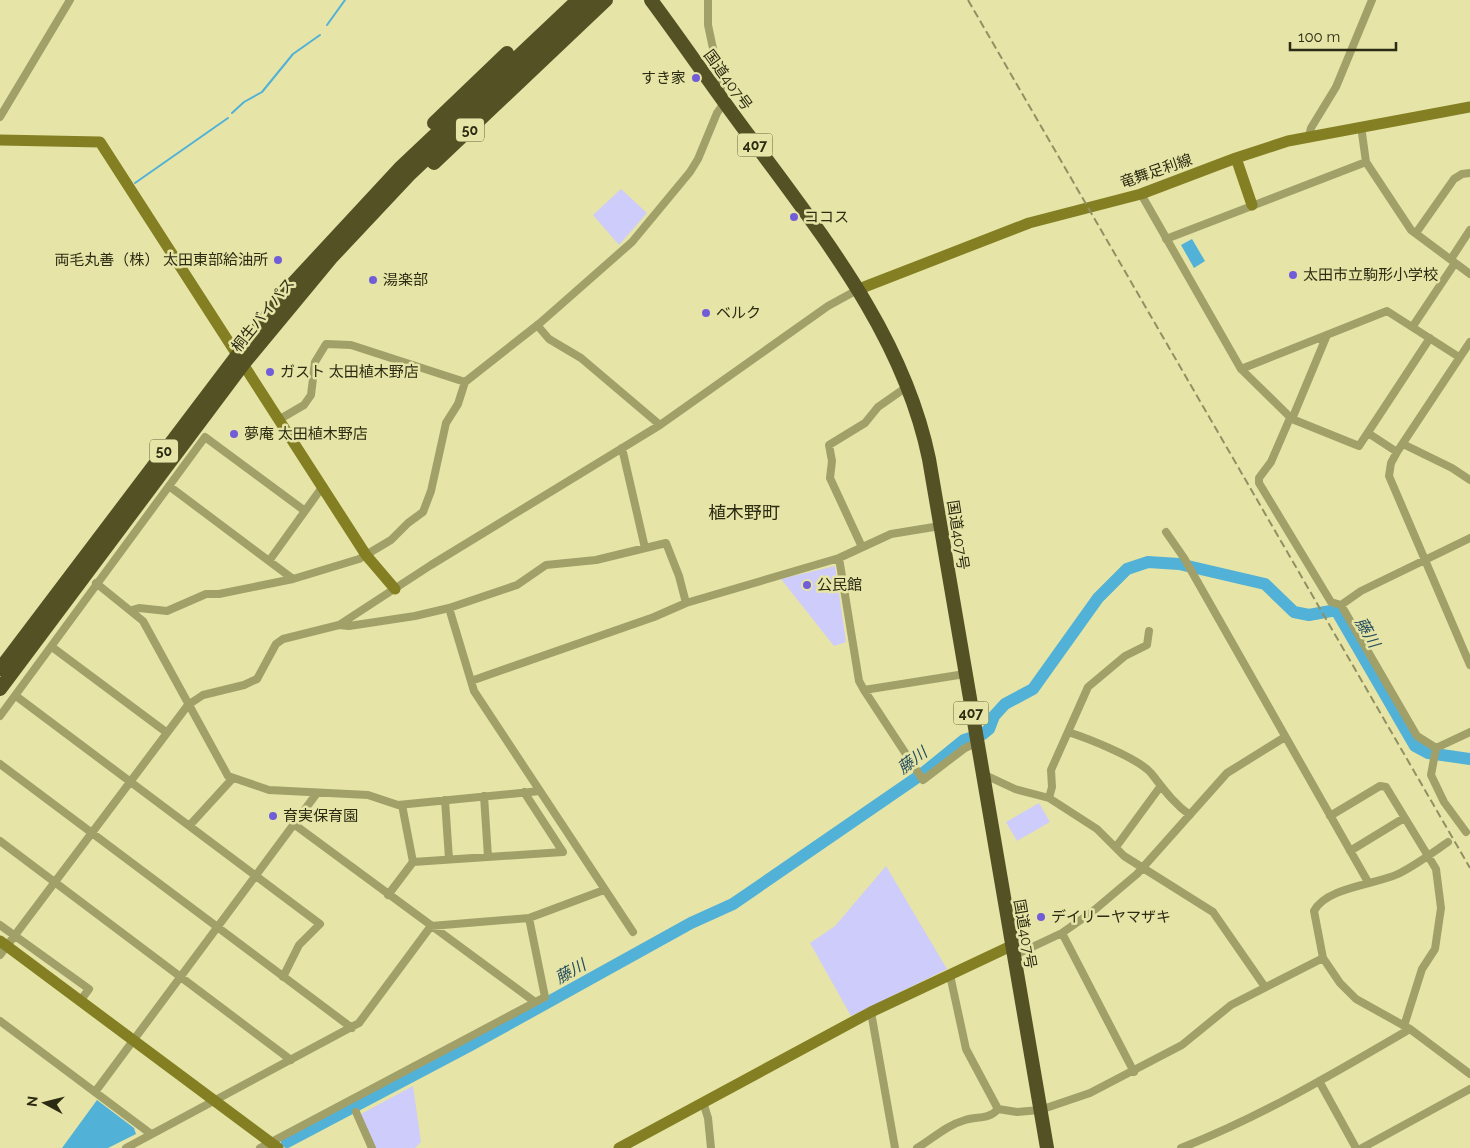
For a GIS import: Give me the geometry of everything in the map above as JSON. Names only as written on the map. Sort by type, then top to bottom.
[{"type":"highway","name":"50","points":[[334,238],[354,208],[396,161],[460,97],[566,0]]},
{"type":"highway","name":"桐生バイパス","points":[[0,689],[241,358],[286,291],[401,167],[578,0]]},
{"type":"highway","name":"桐生バイパス","points":[[0,669],[241,358],[408,175],[594,0]]},
{"type":"highway","name":"50","points":[[331,258],[364,230],[606,0]]},
{"type":"highway","name":"国道407号","points":[[652,0],[722,100],[833,250],[859,289],[908,386],[924,437],[1047,1148]]},
{"type":"street","points":[[0,117],[70,0]]},
{"type":"street","points":[[132,610],[167,611],[206,594],[219,594],[293,579],[359,559],[391,540],[408,522],[423,512],[431,491],[446,423],[458,404],[464,382],[537,325],[619,255],[665,204],[698,159],[722,100],[721,86],[708,25],[708,0]]},
{"type":"street","points":[[1309,136],[1311,128],[1336,87],[1372,0]]},
{"type":"street","name":"竜舞足利線","points":[[859,289],[1029,223],[1141,194],[1236,158],[1309,136],[1470,107]]},
{"type":"street","points":[[1361,126],[1366,162],[1411,230],[1470,274]]},
{"type":"street","points":[[0,140],[100,142],[241,358],[366,555],[395,590]]},
{"type":"street","points":[[1236,158],[1252,205]]},
{"type":"street","points":[[1166,239],[1366,162]]},
{"type":"street","points":[[1416,233],[1454,179],[1462,174],[1470,173]]},
{"type":"street","points":[[1141,194],[1241,369],[1291,418],[1357,447],[1430,338]]},
{"type":"street","points":[[1413,326],[1470,231]]},
{"type":"street","points":[[275,1145],[80,1001],[2,947],[15,936],[188,705],[203,695],[244,685],[256,679],[276,644],[283,639],[339,625],[660,425],[828,306],[859,289]]},
{"type":"street","points":[[1241,369],[1387,311],[1460,357]]},
{"type":"street","points":[[537,325],[549,339],[581,358],[660,425]]},
{"type":"street","points":[[1327,335],[1271,462],[1259,478],[1259,483],[1328,600],[1341,604],[1417,736],[1436,748]]},
{"type":"street","points":[[1470,342],[1397,452],[1391,462],[1389,476],[1470,665]]},
{"type":"street","points":[[280,419],[304,405],[311,395],[314,362],[326,344],[351,346],[464,382]]},
{"type":"street","points":[[862,547],[830,478],[832,461],[829,445],[865,423],[878,407],[908,386]]},
{"type":"street","points":[[1368,432],[1397,452]]},
{"type":"street","points":[[0,716],[205,437],[305,510]]},
{"type":"street","points":[[1403,444],[1452,468],[1470,480]]},
{"type":"street","points":[[622,448],[645,548]]},
{"type":"street","points":[[170,486],[293,579]]},
{"type":"street","points":[[269,561],[322,486]]},
{"type":"street","points":[[470,681],[654,617],[686,603],[839,558],[892,534],[940,526]]},
{"type":"street","points":[[1166,532],[1184,558],[1368,882]]},
{"type":"street","points":[[1341,604],[1361,591],[1470,538]]},
{"type":"street","points":[[339,625],[349,626],[415,616],[449,608],[517,586],[546,565],[596,560],[666,543],[679,576],[686,603]]},
{"type":"street","points":[[839,558],[859,681],[923,780],[964,748],[976,743]]},
{"type":"street","points":[[96,583],[132,610],[143,621],[228,776],[269,790],[368,795],[402,805],[540,791]]},
{"type":"street","points":[[449,608],[461,642],[474,691],[633,932]]},
{"type":"street","points":[[1049,798],[1052,788],[1051,770],[1088,687],[1125,656],[1147,645],[1149,631]]},
{"type":"street","points":[[52,647],[166,732]]},
{"type":"street","points":[[864,690],[964,674]]},
{"type":"street","points":[[16,696],[131,780],[320,924],[300,945],[283,977]]},
{"type":"street","points":[[1068,732],[1094,740],[1140,765],[1150,773],[1160,788],[1190,815]]},
{"type":"street","points":[[1436,748],[1470,732]]},
{"type":"street","points":[[619,1148],[871,1012],[950,975],[1062,933],[1114,893],[1143,867],[1227,773],[1285,737]]},
{"type":"street","points":[[1436,748],[1431,775],[1444,802],[1468,831],[1457,836]]},
{"type":"street","points":[[0,764],[352,1028]]},
{"type":"street","points":[[981,773],[1015,789],[1049,798],[1097,829],[1124,856],[1213,912],[1265,987]]},
{"type":"street","points":[[190,825],[233,778]]},
{"type":"street","points":[[1181,1148],[1214,1135],[1319,1081],[1407,1027],[1422,969],[1435,949],[1441,908],[1436,869],[1386,787],[1380,786],[1330,816]]},
{"type":"street","points":[[1116,847],[1160,788]]},
{"type":"street","points":[[413,862],[563,852],[524,792]]},
{"type":"street","points":[[95,1092],[317,793]]},
{"type":"street","points":[[484,796],[488,857]]},
{"type":"street","points":[[445,800],[449,860]]},
{"type":"street","points":[[388,895],[413,862],[402,805]]},
{"type":"street","points":[[1350,850],[1404,818]]},
{"type":"street","points":[[295,825],[535,1002]]},
{"type":"street","points":[[0,841],[291,1060]]},
{"type":"street","points":[[1448,842],[1396,875],[1350,888],[1316,907],[1314,911],[1324,958],[1340,983],[1356,999],[1407,1027],[1470,1074]]},
{"type":"street","points":[[126,1148],[352,1028],[358,1023],[431,926],[529,918],[604,890]]},
{"type":"street","points":[[260,1148],[275,1145],[545,997],[529,918]]},
{"type":"street","points":[[0,925],[89,990],[80,1001]]},
{"type":"street","points":[[1062,933],[1134,1072]]},
{"type":"street","points":[[998,1109],[1017,1112],[1040,1110],[1090,1093],[1134,1072],[1182,1045],[1231,1005],[1324,958]]},
{"type":"street","points":[[950,975],[966,1049],[998,1109]]},
{"type":"street","points":[[871,1012],[896,1148]]},
{"type":"street","points":[[0,1021],[151,1134]]},
{"type":"street","points":[[1319,1081],[1356,1148]]},
{"type":"street","points":[[1367,1147],[1470,1089]]},
{"type":"street","points":[[703,1102],[708,1118],[711,1148]]},
{"type":"street","points":[[917,1148],[937,1132],[964,1120],[984,1118],[995,1114],[998,1109]]},
{"type":"street","points":[[356,1112],[372,1148]]},
{"type":"shaded area","points":[[621,189],[647,213],[619,245],[593,215]]},
{"type":"shaded area","points":[[1192,239],[1205,261],[1194,268],[1181,245]]},
{"type":"shaded area","points":[[835,566],[846,642],[834,646],[781,579]]},
{"type":"shaded area","points":[[1039,803],[1050,822],[1017,841],[1006,822]]},
{"type":"shaded area","points":[[886,866],[947,969],[851,1016],[810,943],[835,926]]},
{"type":"shaded area","points":[[413,1086],[421,1142],[415,1148],[373,1148],[359,1115]]},
{"type":"shaded area","points":[[97,1100],[134,1128],[136,1134],[108,1148],[62,1148]]},
{"type":"waterway","points":[[327,25],[345,0]]},
{"type":"waterway","points":[[232,113],[244,102],[262,92],[293,54],[320,35]]},
{"type":"waterway","points":[[135,183],[228,118]]},
{"type":"waterway","name":"藤川","points":[[287,1142],[469,1046],[691,923],[733,904],[922,774],[964,740],[983,734],[989,729],[994,716],[1005,704],[1033,689],[1098,598],[1127,569],[1148,562],[1179,564],[1265,584],[1294,612],[1309,615],[1336,610],[1415,746],[1428,753],[1470,759]]},
{"type":"railway","points":[[968,0],[1470,868]]},
{"type":"place","name":"すき家","points":[[696,78]]},
{"type":"place","name":"ココス","points":[[794,217]]},
{"type":"place","name":"両毛丸善（株） 太田東部給油所","points":[[278,260]]},
{"type":"place","name":"太田市立駒形小学校","points":[[1293,275]]},
{"type":"place","name":"湯楽部","points":[[373,280]]},
{"type":"place","name":"ベルク","points":[[706,313]]},
{"type":"place","name":"ガスト 太田植木野店","points":[[270,372]]},
{"type":"place","name":"夢庵 太田植木野店","points":[[234,434]]},
{"type":"place","name":"公民館","points":[[807,585]]},
{"type":"place","name":"育実保育園","points":[[273,816]]},
{"type":"place","name":"デイリーヤマザキ","points":[[1041,917]]},
{"type":"district","name":"植木野町","points":[[744,513]]}]
